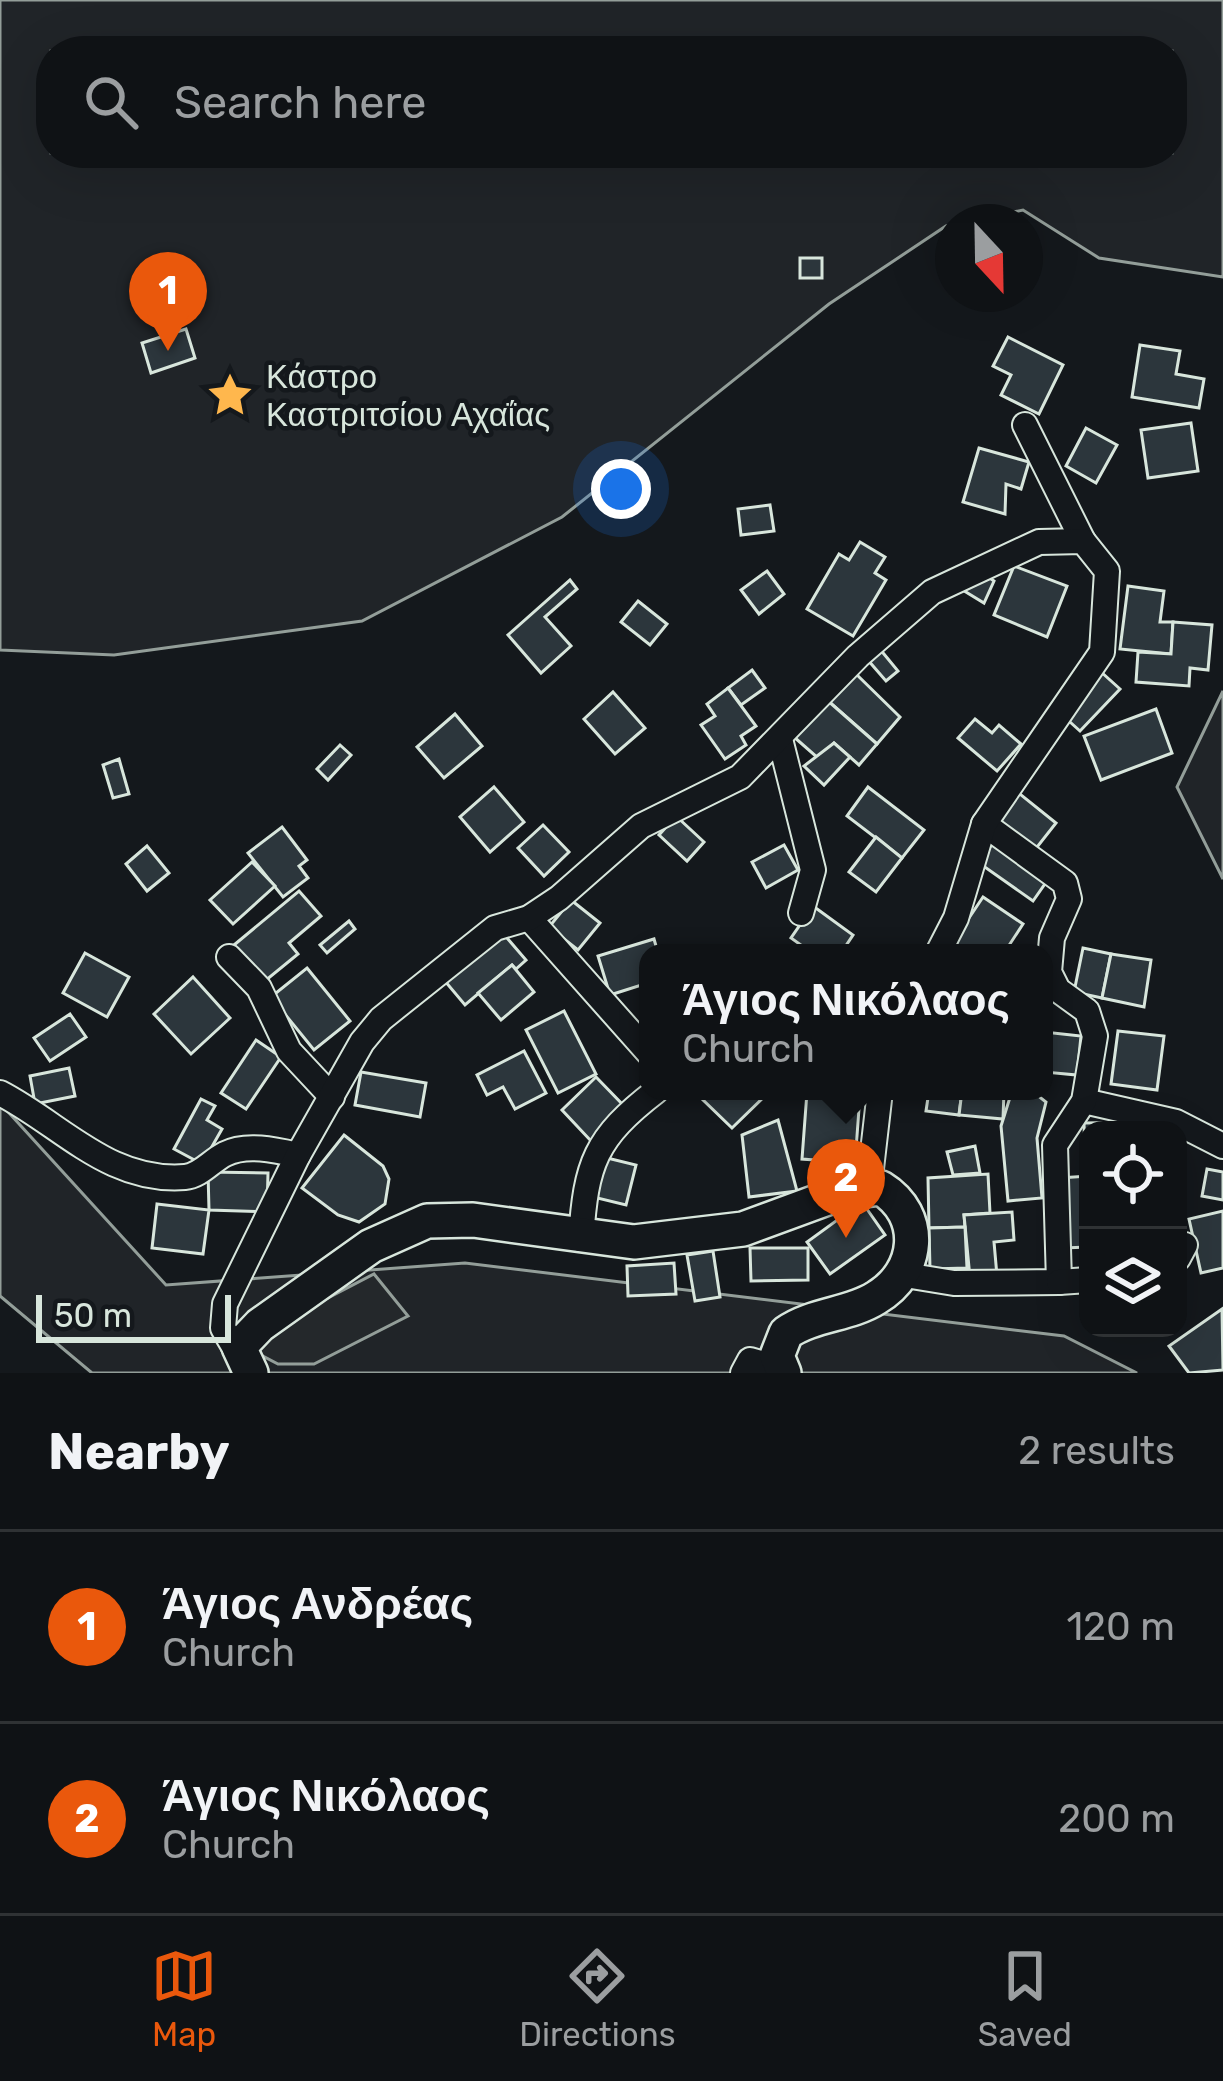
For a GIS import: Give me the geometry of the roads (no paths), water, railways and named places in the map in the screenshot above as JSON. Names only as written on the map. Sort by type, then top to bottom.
[{"type":"main road","points":[[245,1364],[239,1347],[260,1325],[404,1228],[473,1220],[581,1239],[634,1242],[742,1229],[869,1186],[896,1197],[914,1229],[899,1274],[875,1300],[786,1333],[781,1370]]},
{"type":"street","points":[[943,944],[956,918],[984,824],[1102,652],[1107,571],[1083,542],[1025,424]]},
{"type":"street","points":[[245,1364],[223,1328],[225,1304],[298,1155],[362,1042],[381,1019],[495,928],[529,917],[559,898],[640,826],[730,783],[780,739],[858,656],[932,592],[1039,542],[1083,542]]},
{"type":"street","points":[[780,739],[813,870],[801,913]]},
{"type":"street","points":[[984,824],[1059,878],[1068,890],[1053,944]]},
{"type":"street","points":[[529,917],[639,1042]]},
{"type":"street","points":[[229,957],[259,988],[289,1051],[332,1097]]},
{"type":"street","points":[[1053,983],[1080,1003],[1092,1022],[1094,1051],[1084,1101],[1055,1145],[1059,1282]]},
{"type":"street","points":[[0,1094],[100,1159],[145,1176],[191,1177],[229,1151],[269,1148],[298,1155]]},
{"type":"street","points":[[581,1239],[585,1187],[599,1146],[645,1100]]},
{"type":"street","points":[[869,1186],[879,1100]]},
{"type":"street","points":[[1084,1101],[1176,1122],[1223,1146]]},
{"type":"street","points":[[899,1274],[954,1282],[1079,1281]]},
{"type":"street","points":[[743,1373],[750,1360],[781,1370]]},
{"type":"place","name":"Άγιος Ανδρέας","points":[[168,351]]},
{"type":"place","name":"Κάστρο Καστριτσίου Αχαΐας","points":[[230,395]]},
{"type":"place","name":"Άγιος Νικόλαος","points":[[846,1238]]}]
